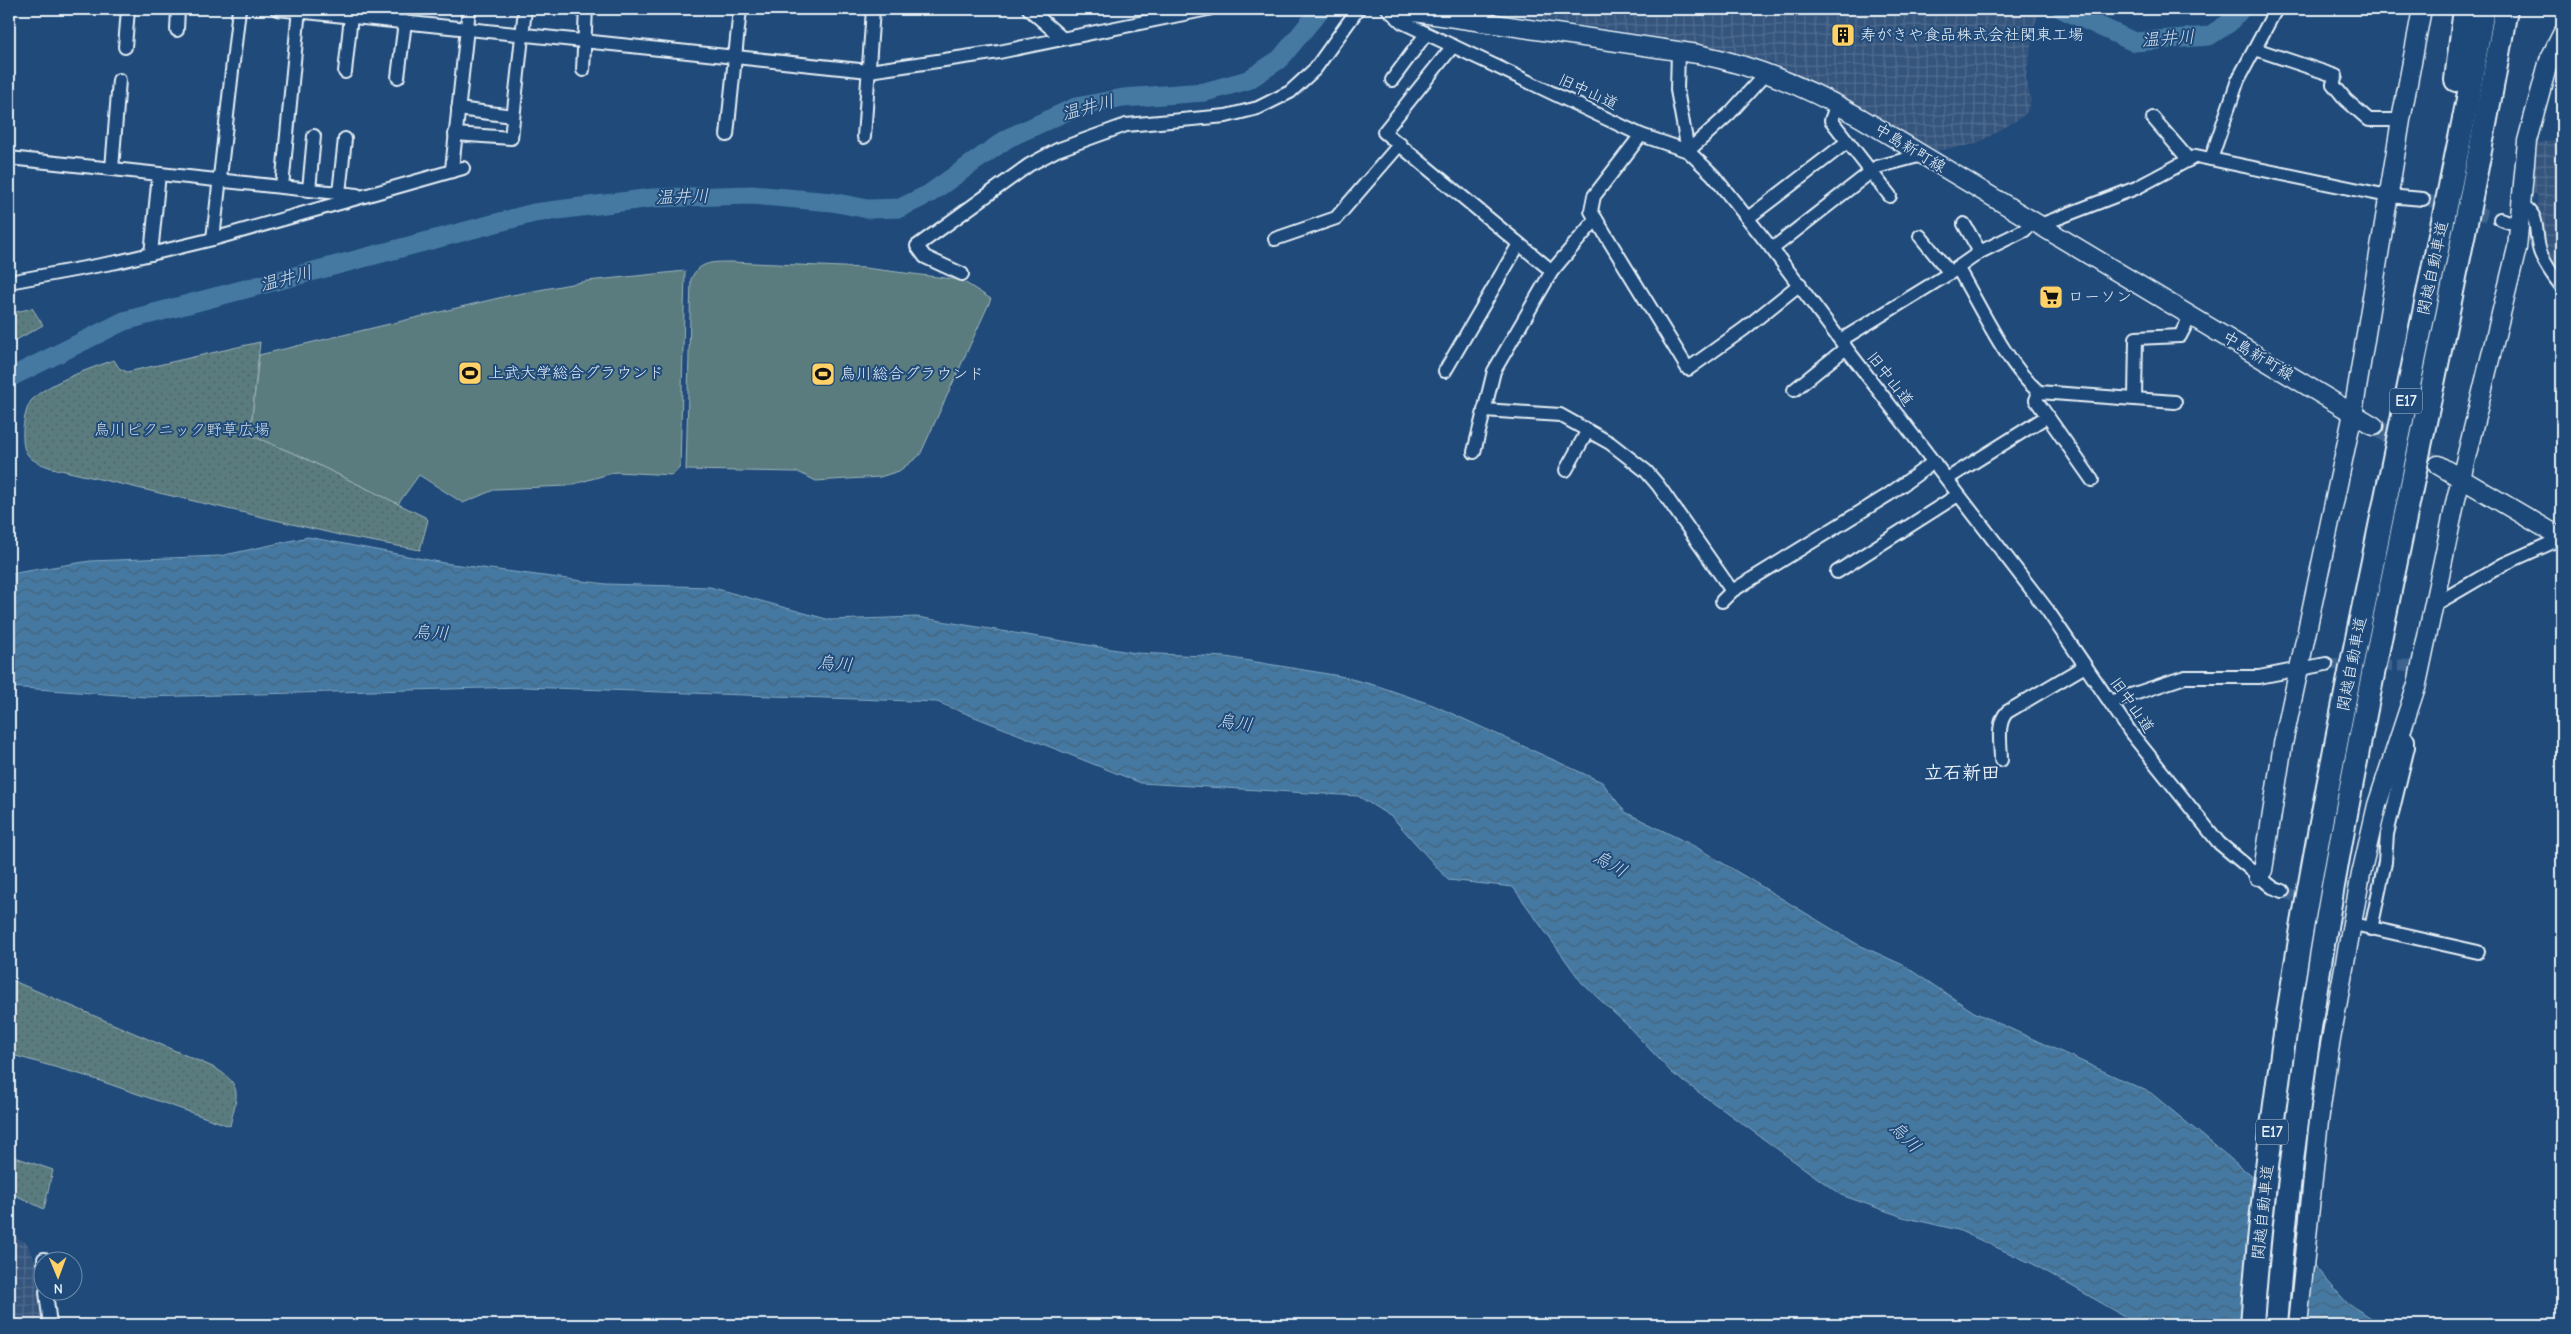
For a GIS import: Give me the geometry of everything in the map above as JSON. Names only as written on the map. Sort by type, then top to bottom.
[{"type":"highway","points":[[2326,794],[2354,613],[2441,173],[2465,9]]},
{"type":"highway","name":"関越自動車道","points":[[2252,1325],[2272,1134],[2300,940],[2326,794],[2467,104],[2483,9]]},
{"type":"highway","name":"関越自動車道","points":[[2276,1325],[2296,1130],[2322,945],[2348,798],[2460,256],[2506,9]]},
{"type":"street","points":[[125,48],[128,9]]},
{"type":"street","points":[[177,30],[178,9]]},
{"type":"street","points":[[212,240],[238,9]]},
{"type":"street","points":[[277,9],[328,11],[351,16],[467,29],[522,33],[869,71],[999,52],[1208,9]]},
{"type":"street","points":[[9,282],[212,240],[458,169],[455,134],[469,9]]},
{"type":"street","points":[[455,134],[511,138],[525,9]]},
{"type":"street","points":[[582,70],[586,9]]},
{"type":"street","points":[[727,135],[740,9]]},
{"type":"street","points":[[864,138],[873,9]]},
{"type":"street","points":[[1029,9],[1062,38]]},
{"type":"street","points":[[962,274],[925,257],[917,246],[1029,165],[1058,150],[1126,126],[1226,116],[1258,108],[1290,92],[1315,69],[1358,9]]},
{"type":"street","name":"旧中山道","points":[[1388,9],[1402,22],[1426,34],[1641,135],[1688,151],[1713,175],[1800,284],[1958,495],[2048,611],[2131,733],[2219,843],[2258,876],[2277,889]]},
{"type":"street","name":"中島新町線","points":[[1394,9],[1678,51],[1718,58],[1767,72],[1837,104],[2374,426]]},
{"type":"street","points":[[2211,159],[2238,80],[2276,9]]},
{"type":"street","points":[[2258,876],[2263,870],[2283,744],[2353,413],[2388,196],[2422,9]]},
{"type":"street","points":[[282,187],[299,10]]},
{"type":"street","points":[[345,72],[351,16]]},
{"type":"street","points":[[398,77],[405,22]]},
{"type":"street","points":[[1392,80],[1426,34]]},
{"type":"street","points":[[2298,1325],[2318,1129],[2346,952],[2377,805],[2418,684],[2461,478],[2517,248],[2527,141],[2549,60],[2562,34]]},
{"type":"street","points":[[1452,46],[1384,132],[1552,272]]},
{"type":"street","points":[[2255,49],[2336,76],[2333,84],[2346,100],[2369,120],[2401,120]]},
{"type":"street","points":[[1678,51],[1677,90],[1688,151]]},
{"type":"street","points":[[1688,151],[1730,113],[1767,72]]},
{"type":"street","points":[[112,168],[119,80]]},
{"type":"street","points":[[1837,104],[1831,120],[1890,196]]},
{"type":"street","points":[[458,109],[513,116]]},
{"type":"street","points":[[2153,118],[2189,160]]},
{"type":"street","points":[[1641,135],[1594,196],[1591,211],[1688,369],[1744,329],[1800,284]]},
{"type":"street","points":[[309,190],[314,136]]},
{"type":"street","points":[[339,193],[345,139]]},
{"type":"street","points":[[1748,218],[1847,142]]},
{"type":"street","points":[[1275,239],[1336,218],[1400,144]]},
{"type":"street","points":[[1772,248],[1877,167],[1922,155]]},
{"type":"street","points":[[1794,390],[1844,344],[1980,252],[2036,223],[2136,188],[2196,156],[2388,196],[2423,199]]},
{"type":"street","points":[[9,158],[363,196]]},
{"type":"street","points":[[151,254],[158,174]]},
{"type":"street","points":[[2522,206],[2531,210],[2535,216],[2540,253],[2562,287]]},
{"type":"street","points":[[1474,452],[1494,371],[1552,272],[1596,219]]},
{"type":"street","points":[[2500,219],[2520,225]]},
{"type":"street","points":[[1964,224],[1980,252]]},
{"type":"street","points":[[1920,236],[1953,270],[2027,383],[2039,392],[2064,396],[2135,398],[2175,402]]},
{"type":"street","points":[[1445,371],[1519,244]]},
{"type":"street","points":[[2135,398],[2136,338],[2180,336],[2191,315]]},
{"type":"street","points":[[2039,392],[2036,400],[2046,417],[2092,480]]},
{"type":"street","points":[[1484,410],[1560,415],[1587,432],[1610,443],[1646,471],[1732,591]]},
{"type":"street","points":[[1947,478],[2046,417]]},
{"type":"street","points":[[1566,470],[1587,432]]},
{"type":"street","points":[[1722,601],[1732,591],[1888,495],[1934,462]]},
{"type":"street","points":[[2438,465],[2562,538]]},
{"type":"street","points":[[1837,572],[1958,495]]},
{"type":"street","points":[[2434,605],[2504,564],[2562,538]]},
{"type":"street","points":[[2110,702],[2185,677],[2259,677],[2326,664]]},
{"type":"street","points":[[2001,760],[2000,725],[2002,717],[2007,712],[2085,666]]},
{"type":"street","points":[[2371,929],[2385,862],[2387,834],[2408,747],[2408,740],[2402,734]]},
{"type":"street","points":[[2358,925],[2478,952]]},
{"type":"street","points":[[47,1302],[50,1325]]},
{"type":"shaded area","points":[[1475,9],[2027,9],[2039,16],[2035,24],[2026,77],[2031,100],[2027,112],[2019,119],[1976,144],[1937,151],[1824,86],[1772,63],[1719,48],[1668,38]]},
{"type":"shaded area","points":[[2562,139],[2562,281],[2540,240],[2537,194],[2532,194],[2535,143]]},
{"type":"shaded area","points":[[9,1234],[27,1243],[32,1254],[32,1302],[43,1302],[46,1325],[9,1325]]},
{"type":"green space","name":"烏川総合グラウンド","points":[[731,262],[865,268],[961,280],[991,299],[920,455],[899,471],[880,477],[816,481],[798,472],[686,470],[691,279],[694,273],[703,266],[713,263]]},
{"type":"green space","name":"上武大学総合グラウンド","points":[[685,271],[680,467],[673,475],[616,472],[567,486],[496,489],[463,503],[419,475],[398,504],[300,456],[250,435],[259,355],[507,296],[587,281]]},
{"type":"green space","points":[[32,308],[43,325],[9,344],[9,314]]},
{"type":"green space","name":"烏川ピクニック野草広場","points":[[260,342],[250,435],[300,456],[425,517],[428,520],[420,550],[348,537],[52,468],[35,461],[25,450],[23,438],[27,409],[31,401],[38,394],[58,382],[114,360],[119,368],[127,372]]},
{"type":"green space","points":[[9,979],[225,1074],[235,1087],[236,1093],[230,1126],[86,1076],[9,1054]]},
{"type":"green space","points":[[9,1155],[53,1170],[44,1209],[9,1192]]},
{"type":"water","name":"烏川","points":[[308,537],[444,563],[606,584],[710,587],[830,620],[917,617],[1136,653],[1226,657],[1340,676],[1378,686],[1433,705],[1602,782],[1625,812],[1696,847],[1857,944],[1903,965],[1974,1012],[2151,1093],[2260,1183],[2294,1243],[2348,1304],[2383,1325],[2140,1325],[2033,1264],[1958,1230],[1903,1217],[1841,1195],[1672,1073],[1627,1025],[1582,983],[1513,887],[1448,880],[1393,818],[1358,796],[1141,783],[937,702],[524,687],[146,697],[9,687],[9,574],[90,561],[220,556]]},
{"type":"waterway","name":"温井川","points":[[9,378],[124,321],[534,213],[652,198],[752,195],[832,202],[868,209],[900,208],[929,194],[1008,138],[1076,107],[1123,98],[1205,92],[1248,80],[1280,59],[1321,9]]},
{"type":"waterway","name":"温井川","points":[[2062,9],[2134,42],[2209,36],[2229,23],[2241,9]]},
{"type":"tunnel","points":[[2423,199],[2500,219]]},
{"type":"tunnel","points":[[2374,426],[2438,465]]},
{"type":"tunnel","points":[[2326,664],[2421,666]]},
{"type":"tunnel","points":[[2283,891],[2358,925]]},
{"type":"place","name":"寿がきや食品株式会社関東工場","points":[[1843,35]]},
{"type":"place","name":"ローソン","points":[[2051,297]]},
{"type":"place","name":"上武大学総合グラウンド","points":[[470,373]]},
{"type":"place","name":"烏川総合グラウンド","points":[[823,374]]},
{"type":"district","name":"立石新田","points":[[1962,773]]}]
